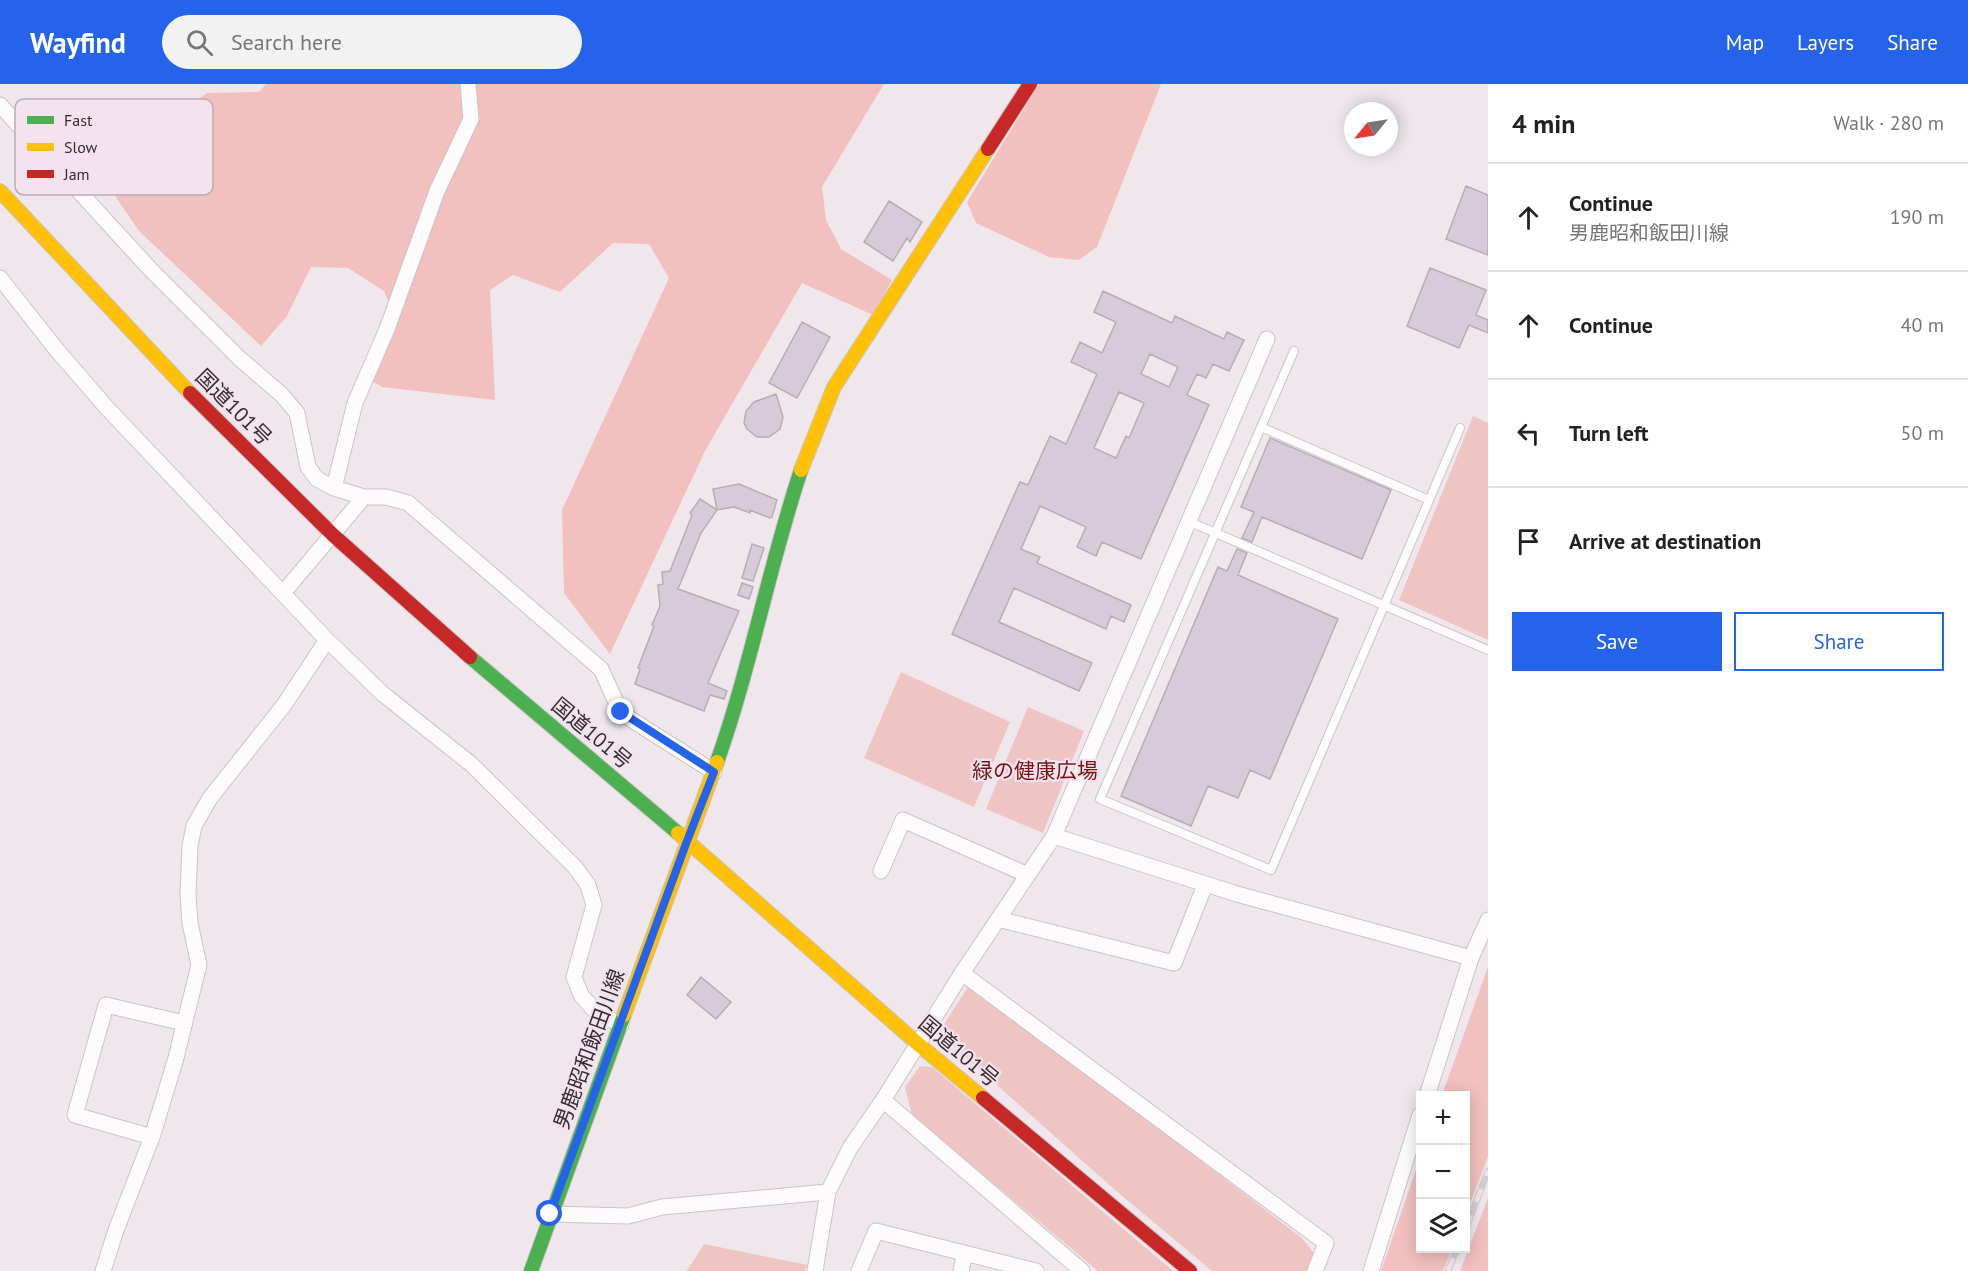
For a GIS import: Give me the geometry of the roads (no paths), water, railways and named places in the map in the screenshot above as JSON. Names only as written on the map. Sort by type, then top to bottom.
[{"type":"main road","name":"男鹿昭和飯田川線","points":[[531,1271],[714,772],[749,662],[770,572],[803,463],[820,416],[834,387],[1030,84]]},
{"type":"main road","name":"国道101号","points":[[0,191],[164,368],[333,535],[489,674],[687,841],[918,1044],[1190,1271]]},
{"type":"street","points":[[334,488],[355,403],[387,329],[437,192],[471,119],[468,84]]},
{"type":"street","points":[[0,105],[15,121]]},
{"type":"street","points":[[82,195],[150,269],[239,358],[282,395],[297,413],[308,467],[317,479],[334,488],[364,497],[386,497],[408,503],[601,669],[621,712],[714,772]]},
{"type":"street","points":[[0,278],[56,349],[107,408],[327,640],[383,694],[471,764],[575,867],[588,885],[594,905],[574,977],[581,995],[595,1011],[621,1025]]},
{"type":"street","points":[[815,1271],[828,1192],[850,1148],[883,1100],[962,973],[1054,836],[1267,339]]},
{"type":"street","points":[[283,593],[364,497]]},
{"type":"street","points":[[103,1271],[116,1230],[152,1137],[200,965],[190,923],[188,896],[190,846],[194,826],[210,798],[284,705],[327,640]]},
{"type":"street","points":[[881,871],[903,820],[1028,875]]},
{"type":"street","points":[[1054,836],[1205,885],[1470,958]]},
{"type":"street","points":[[998,919],[1174,963],[1205,885]]},
{"type":"street","points":[[1428,1091],[1470,958],[1488,920]]},
{"type":"street","points":[[962,973],[1326,1243],[1315,1271]]},
{"type":"street","points":[[152,1137],[75,1115],[106,1005],[184,1023]]},
{"type":"street","points":[[883,1100],[1065,1264],[1082,1271]]},
{"type":"street","points":[[1371,1271],[1416,1128]]},
{"type":"street","points":[[550,1214],[628,1216],[662,1207],[828,1192]]},
{"type":"street","points":[[859,1271],[876,1231],[1036,1271]]},
{"type":"street","points":[[961,1271],[965,1253]]},
{"type":"lane","points":[[1294,351],[1100,800],[1271,870],[1460,428]]},
{"type":"lane","points":[[1261,427],[1429,500]]},
{"type":"lane","points":[[1190,522],[1488,650]]},
{"type":"railway","points":[[1470,1218],[1488,1171]]},
{"type":"railway","points":[[1448,1271],[1455,1253]]},
{"type":"park label","name":"緑の健康広場","points":[[1035,770]]}]
